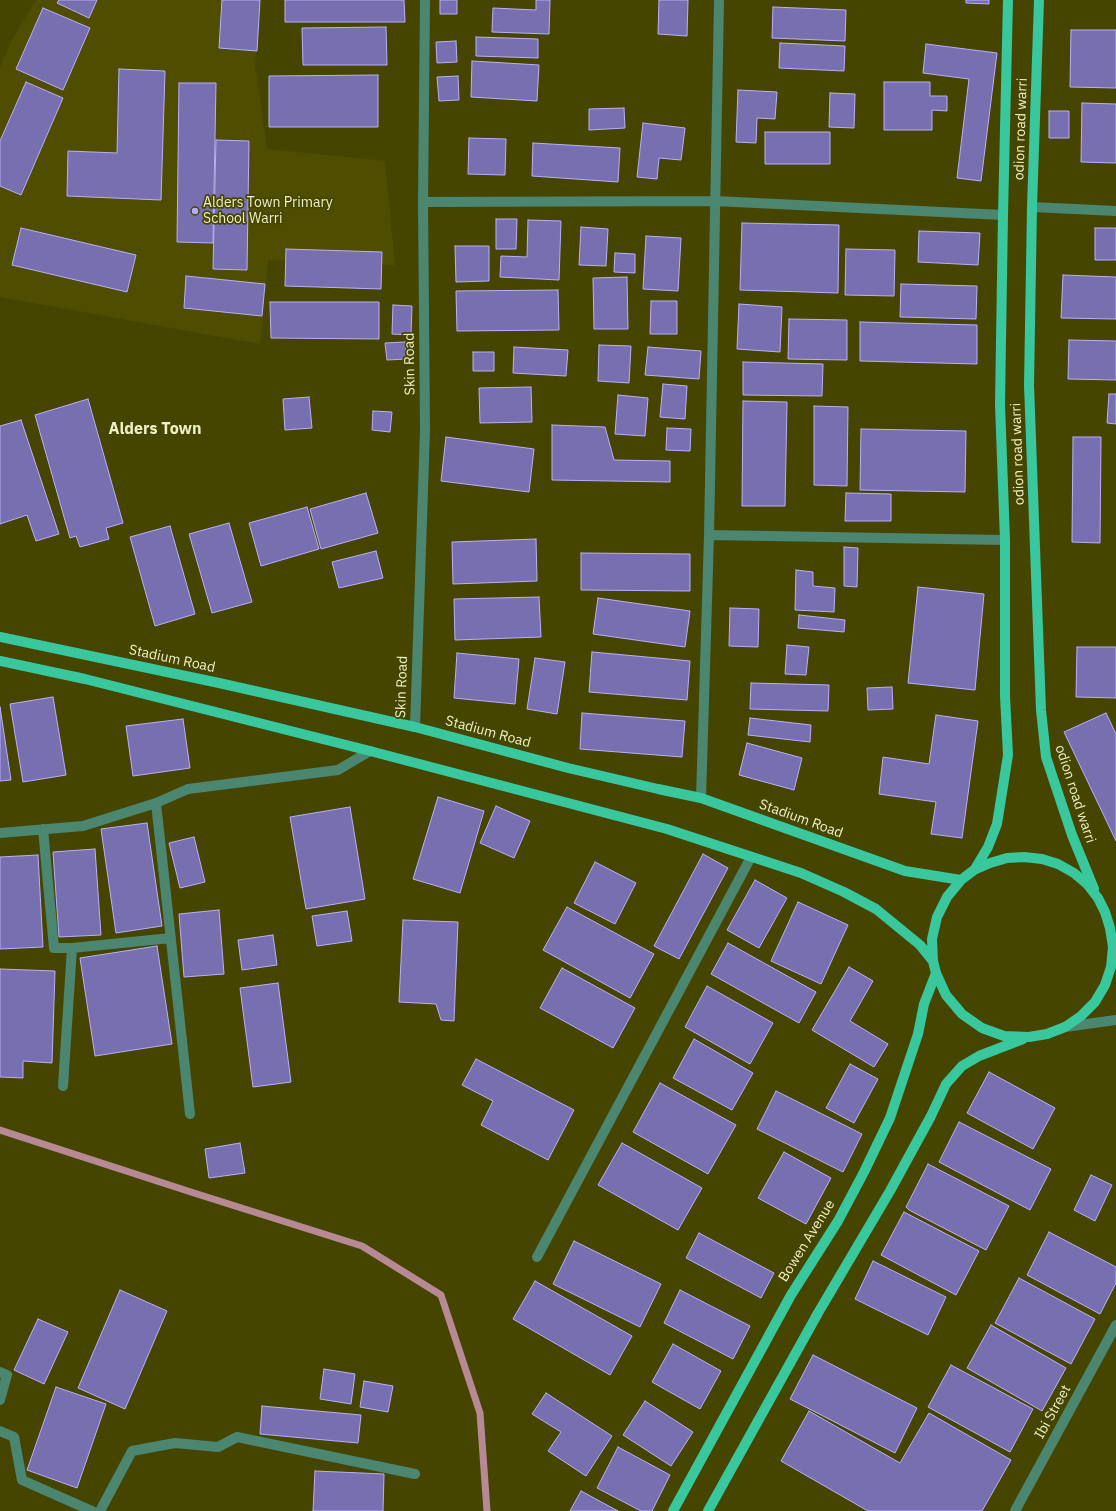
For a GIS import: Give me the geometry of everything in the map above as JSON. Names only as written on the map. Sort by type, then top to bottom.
[{"type":"main road","name":"odion road warri","points":[[974,870],[988,847],[997,824],[1008,755],[1005,696],[1005,540],[1000,404],[1002,215],[1008,0]]},
{"type":"main road","name":"odion road warri","points":[[1040,0],[1032,207],[1030,385],[1041,710],[1046,757],[1072,836],[1098,898]]},
{"type":"main road","name":"Stadium Road","points":[[0,637],[219,683],[415,727],[568,768],[701,798],[905,871],[961,880]]},
{"type":"main road","points":[[0,661],[84,679],[370,751],[666,829],[801,873],[844,892],[876,909],[920,945],[933,961]]},
{"type":"main road","points":[[708,1511],[818,1313],[890,1191],[931,1116],[946,1084],[962,1066],[979,1056],[1029,1037],[1047,1034],[1065,1027],[1081,1016],[1095,1002],[1105,985],[1111,967],[1113,931],[1106,912],[1098,898],[1087,884],[1074,873],[1058,864],[1042,859],[1024,857],[1006,858],[974,870],[961,880],[947,897],[937,917],[932,939],[933,961],[936,973],[946,995],[962,1014],[982,1028],[1004,1036],[1029,1037]]},
{"type":"main road","name":"Bowen Avenue","points":[[673,1511],[790,1295],[838,1221],[864,1172],[890,1118],[918,1034],[924,1004],[936,973]]},
{"type":"street","name":"Skin Road","points":[[415,727],[425,430],[422,202],[425,0]]},
{"type":"street","points":[[701,798],[709,535],[719,0]]},
{"type":"street","points":[[422,202],[715,201],[1002,215]]},
{"type":"street","points":[[1032,207],[1116,210]]},
{"type":"street","points":[[709,535],[1005,540]]},
{"type":"street","points":[[0,833],[83,826],[156,803],[188,789],[338,770],[370,751]]},
{"type":"street","points":[[156,803],[190,1114]]},
{"type":"street","points":[[43,830],[54,948],[72,948],[171,938]]},
{"type":"street","points":[[538,1257],[751,857]]},
{"type":"street","points":[[63,1086],[72,948]]},
{"type":"street","points":[[1065,1027],[1116,1020]]},
{"type":"street","name":"Ibi Street","points":[[1015,1511],[1116,1325]]},
{"type":"street","points":[[0,1372],[7,1375],[0,1400]]},
{"type":"street","points":[[0,1431],[14,1437],[22,1480],[92,1511]]},
{"type":"street","points":[[100,1511],[132,1451],[175,1443],[218,1447],[237,1437],[415,1474]]},
{"type":"shaded area","name":"Alders Town Primary School Warri","points":[[36,0],[261,0],[255,66],[267,149],[385,161],[395,265],[268,260],[260,344],[0,297],[0,68],[12,40]]},
{"type":"building","points":[[59,0],[97,0],[89,18],[57,3]]},
{"type":"building","points":[[222,0],[260,0],[257,51],[219,48]]},
{"type":"building","points":[[285,0],[404,0],[405,22],[285,22]]},
{"type":"building","points":[[440,0],[457,0],[457,14],[440,14]]},
{"type":"building","points":[[536,0],[550,0],[549,34],[492,32],[493,8],[536,10]]},
{"type":"building","points":[[659,0],[688,0],[687,36],[658,34]]},
{"type":"building","points":[[966,0],[989,0],[989,4],[966,3]]},
{"type":"building","points":[[773,7],[846,10],[845,41],[772,38]]},
{"type":"building","points":[[43,8],[90,28],[63,90],[16,69]]},
{"type":"building","points":[[386,27],[387,65],[303,65],[302,28]]},
{"type":"building","points":[[1071,30],[1116,30],[1116,88],[1070,87]]},
{"type":"building","points":[[476,37],[538,39],[538,58],[476,56]]},
{"type":"building","points":[[456,41],[457,62],[437,63],[436,42]]},
{"type":"building","points":[[780,43],[845,46],[844,71],[779,68]]},
{"type":"building","points":[[926,44],[997,53],[981,181],[957,178],[969,79],[923,73]]},
{"type":"building","points":[[472,61],[539,65],[537,101],[471,97]]},
{"type":"building","points":[[119,69],[165,71],[161,200],[67,196],[68,151],[117,153]]},
{"type":"building","points":[[378,75],[378,127],[269,127],[269,76]]},
{"type":"building","points":[[458,76],[459,100],[439,101],[437,77]]},
{"type":"building","points":[[26,82],[63,98],[21,195],[0,186],[0,141]]},
{"type":"building","points":[[884,82],[930,82],[930,96],[947,96],[947,111],[932,110],[932,130],[884,130]]},
{"type":"building","points":[[179,83],[216,83],[213,243],[177,242]]},
{"type":"building","points":[[738,90],[777,92],[775,119],[757,118],[756,143],[736,142]]},
{"type":"building","points":[[830,93],[855,94],[854,128],[829,127]]},
{"type":"building","points":[[1082,103],[1116,104],[1116,163],[1081,162]]},
{"type":"building","points":[[624,108],[625,128],[589,130],[589,109]]},
{"type":"building","points":[[1049,111],[1069,111],[1069,138],[1049,138]]},
{"type":"building","points":[[643,123],[685,128],[681,160],[659,158],[657,179],[637,177]]},
{"type":"building","points":[[765,132],[830,132],[830,164],[765,164]]},
{"type":"building","points":[[469,138],[506,139],[505,175],[468,174]]},
{"type":"building","points":[[216,140],[249,141],[247,270],[213,269]]},
{"type":"building","points":[[533,143],[620,148],[618,182],[532,176]]},
{"type":"building","points":[[496,219],[517,219],[516,249],[496,249]]},
{"type":"building","points":[[528,220],[561,221],[559,280],[500,277],[501,256],[527,257]]},
{"type":"building","points":[[742,223],[839,225],[838,293],[740,290]]},
{"type":"building","points":[[581,227],[608,229],[606,266],[579,265]]},
{"type":"building","points":[[21,228],[136,255],[127,292],[12,265]]},
{"type":"building","points":[[1095,228],[1116,228],[1116,260],[1095,260]]},
{"type":"building","points":[[919,231],[980,233],[978,265],[918,262]]},
{"type":"building","points":[[646,236],[681,238],[678,291],[643,289]]},
{"type":"building","points":[[455,246],[489,246],[489,281],[456,282]]},
{"type":"building","points":[[286,249],[382,252],[381,289],[285,286]]},
{"type":"building","points":[[846,249],[895,250],[894,296],[845,295]]},
{"type":"building","points":[[615,253],[635,254],[635,273],[614,272]]},
{"type":"building","points":[[1063,275],[1116,277],[1116,319],[1061,318]]},
{"type":"building","points":[[186,276],[265,284],[262,316],[184,308]]},
{"type":"building","points":[[627,277],[628,329],[594,329],[593,278]]},
{"type":"building","points":[[901,284],[977,286],[976,319],[900,317]]},
{"type":"building","points":[[558,290],[559,330],[457,331],[456,291]]},
{"type":"building","points":[[651,301],[677,301],[677,334],[650,334]]},
{"type":"building","points":[[270,302],[379,302],[379,339],[271,338]]},
{"type":"building","points":[[739,304],[782,307],[780,352],[737,349]]},
{"type":"building","points":[[393,305],[412,306],[411,335],[392,334]]},
{"type":"building","points":[[789,319],[847,320],[847,360],[788,359]]},
{"type":"building","points":[[860,322],[977,325],[977,364],[860,361]]},
{"type":"building","points":[[1069,340],[1116,341],[1116,380],[1068,379]]},
{"type":"building","points":[[405,342],[407,359],[387,360],[385,343]]},
{"type":"building","points":[[599,345],[631,346],[629,383],[598,381]]},
{"type":"building","points":[[514,347],[568,350],[566,376],[513,373]]},
{"type":"building","points":[[648,347],[701,351],[699,379],[645,375]]},
{"type":"building","points":[[473,352],[494,352],[494,371],[473,371]]},
{"type":"building","points":[[743,362],[823,364],[822,396],[743,395]]},
{"type":"building","points":[[663,384],[687,386],[685,419],[660,417]]},
{"type":"building","points":[[531,387],[532,422],[480,423],[479,388]]},
{"type":"building","points":[[1109,394],[1116,394],[1116,424],[1107,423]]},
{"type":"building","points":[[618,395],[648,398],[645,436],[615,434]]},
{"type":"building","points":[[309,397],[312,428],[285,430],[283,399]]},
{"type":"building","points":[[88,399],[123,523],[106,528],[109,539],[80,547],[76,536],[70,538],[35,415]]},
{"type":"building","points":[[743,401],[787,402],[785,506],[742,506]]},
{"type":"building","points":[[814,406],[848,407],[847,486],[814,485]]},
{"type":"building","points":[[373,411],[392,412],[390,432],[372,430]]},
{"type":"building","points":[[21,420],[59,534],[36,541],[27,515],[0,524],[0,426]]},
{"type":"building","points":[[552,425],[605,427],[614,460],[670,461],[670,482],[552,480]]},
{"type":"building","points":[[667,428],[691,429],[690,451],[666,450]]},
{"type":"building","points":[[861,429],[966,431],[965,492],[860,490]]},
{"type":"building","points":[[446,437],[534,449],[529,492],[441,481]]},
{"type":"building","points":[[1073,437],[1101,437],[1100,543],[1072,542]]},
{"type":"building","points":[[366,493],[378,533],[321,549],[310,509]]},
{"type":"building","points":[[846,493],[891,494],[891,521],[845,521]]},
{"type":"building","points":[[307,507],[319,549],[261,566],[249,523]]},
{"type":"building","points":[[229,523],[252,602],[212,613],[189,534]]},
{"type":"building","points":[[170,526],[195,614],[155,626],[130,537]]},
{"type":"building","points":[[536,539],[537,581],[453,584],[452,542]]},
{"type":"building","points":[[844,547],[858,548],[857,587],[844,586]]},
{"type":"building","points":[[376,551],[383,578],[339,588],[332,562]]},
{"type":"building","points":[[581,553],[690,554],[690,591],[581,590]]},
{"type":"building","points":[[796,570],[813,572],[813,586],[835,588],[834,612],[795,610]]},
{"type":"building","points":[[918,587],[984,594],[975,690],[908,683]]},
{"type":"building","points":[[539,597],[541,637],[455,640],[454,599]]},
{"type":"building","points":[[598,598],[690,611],[685,647],[593,634]]},
{"type":"building","points":[[730,608],[759,609],[758,647],[729,646]]},
{"type":"building","points":[[799,615],[845,620],[844,632],[798,628]]},
{"type":"building","points":[[787,645],[809,647],[806,675],[785,674]]},
{"type":"building","points":[[1077,647],[1116,647],[1116,698],[1076,697]]},
{"type":"building","points":[[592,652],[690,661],[687,700],[589,692]]},
{"type":"building","points":[[457,653],[519,659],[515,704],[454,698]]},
{"type":"building","points":[[535,658],[565,662],[557,714],[527,709]]},
{"type":"building","points":[[751,683],[829,685],[828,711],[750,709]]},
{"type":"building","points":[[892,687],[893,709],[868,710],[867,688]]},
{"type":"building","points":[[53,697],[66,775],[23,782],[10,704]]},
{"type":"building","points":[[0,707],[11,780],[0,781]]},
{"type":"building","points":[[582,713],[685,721],[682,757],[580,749]]},
{"type":"building","points":[[1106,713],[1116,734],[1116,841],[1064,732]]},
{"type":"building","points":[[936,715],[978,721],[962,838],[931,834],[936,802],[879,794],[883,757],[929,764]]},
{"type":"building","points":[[750,718],[811,725],[810,742],[748,735]]},
{"type":"building","points":[[183,719],[190,768],[133,776],[126,726]]},
{"type":"building","points":[[747,743],[802,758],[794,790],[739,775]]},
{"type":"building","points":[[438,797],[484,811],[460,893],[413,879]]},
{"type":"building","points":[[496,806],[530,821],[514,858],[480,843]]},
{"type":"building","points":[[350,807],[365,899],[306,909],[290,817]]},
{"type":"building","points":[[147,823],[162,926],[116,933],[101,829]]},
{"type":"building","points":[[194,837],[205,882],[180,888],[169,843]]},
{"type":"building","points":[[95,849],[101,935],[59,937],[53,852]]},
{"type":"building","points":[[703,854],[728,868],[679,959],[654,946]]},
{"type":"building","points":[[38,855],[43,947],[0,949],[0,857]]},
{"type":"building","points":[[595,862],[636,883],[615,924],[574,903]]},
{"type":"building","points":[[755,880],[787,898],[759,948],[727,930]]},
{"type":"building","points":[[798,902],[848,925],[821,984],[771,961]]},
{"type":"building","points":[[567,907],[654,954],[630,998],[543,950]]},
{"type":"building","points":[[219,910],[224,974],[184,977],[179,914]]},
{"type":"building","points":[[347,911],[352,941],[317,946],[312,916]]},
{"type":"building","points":[[403,920],[458,922],[454,1021],[441,1020],[436,1004],[399,1002]]},
{"type":"building","points":[[273,935],[277,965],[242,970],[238,940]]},
{"type":"building","points":[[728,943],[816,992],[799,1023],[711,974]]},
{"type":"building","points":[[157,946],[172,1044],[95,1056],[80,958]]},
{"type":"building","points":[[849,967],[873,981],[850,1021],[888,1044],[874,1067],[812,1030]]},
{"type":"building","points":[[562,968],[635,1008],[613,1048],[540,1008]]},
{"type":"building","points":[[0,969],[55,971],[52,1063],[23,1061],[23,1078],[0,1077]]},
{"type":"building","points":[[278,983],[291,1082],[253,1087],[240,988]]},
{"type":"building","points":[[707,986],[773,1023],[750,1064],[685,1027]]},
{"type":"building","points":[[694,1039],[753,1073],[732,1110],[673,1078]]},
{"type":"building","points":[[476,1059],[574,1110],[548,1160],[481,1125],[493,1101],[462,1085]]},
{"type":"building","points":[[850,1064],[878,1079],[854,1123],[826,1108]]},
{"type":"building","points":[[989,1072],[1055,1108],[1033,1149],[967,1113]]},
{"type":"building","points":[[660,1083],[736,1125],[708,1174],[633,1132]]},
{"type":"building","points":[[776,1091],[862,1134],[843,1172],[757,1129]]},
{"type":"building","points":[[959,1122],[1051,1169],[1030,1210],[939,1162]]},
{"type":"building","points":[[240,1143],[245,1173],[209,1178],[205,1149]]},
{"type":"building","points":[[622,1143],[702,1188],[678,1230],[598,1185]]},
{"type":"building","points":[[784,1152],[831,1178],[806,1224],[758,1198]]},
{"type":"building","points":[[928,1164],[1009,1206],[986,1250],[909,1210],[906,1207]]},
{"type":"building","points":[[1091,1175],[1112,1185],[1095,1221],[1074,1210]]},
{"type":"building","points":[[904,1212],[979,1251],[956,1295],[881,1255]]},
{"type":"building","points":[[1049,1232],[1116,1267],[1116,1283],[1100,1314],[1027,1275]]},
{"type":"building","points":[[699,1233],[774,1273],[761,1298],[686,1258]]},
{"type":"building","points":[[574,1241],[661,1284],[640,1327],[553,1284]]},
{"type":"building","points":[[873,1261],[946,1297],[928,1335],[855,1299]]},
{"type":"building","points":[[1019,1278],[1095,1319],[1071,1364],[995,1323]]},
{"type":"building","points":[[535,1281],[632,1336],[610,1375],[513,1319]]},
{"type":"building","points":[[120,1290],[167,1311],[125,1409],[78,1388]]},
{"type":"building","points":[[680,1290],[750,1326],[733,1359],[664,1323]]},
{"type":"building","points":[[38,1319],[68,1332],[44,1384],[14,1370]]},
{"type":"building","points":[[991,1325],[1066,1368],[1042,1411],[967,1368]]},
{"type":"building","points":[[673,1344],[721,1371],[700,1409],[652,1382]]},
{"type":"building","points":[[813,1355],[917,1408],[895,1453],[790,1399]]},
{"type":"building","points":[[951,1365],[1033,1409],[1010,1452],[928,1407]]},
{"type":"building","points":[[324,1369],[355,1374],[351,1404],[320,1399]]},
{"type":"building","points":[[364,1381],[393,1386],[388,1412],[360,1407]]},
{"type":"building","points":[[56,1387],[106,1404],[77,1488],[27,1470]]},
{"type":"building","points":[[546,1393],[612,1436],[586,1476],[548,1451],[561,1432],[532,1414]]},
{"type":"building","points":[[645,1401],[693,1432],[671,1466],[623,1435]]},
{"type":"building","points":[[262,1406],[361,1415],[358,1443],[260,1434]]},
{"type":"building","points":[[809,1411],[900,1463],[929,1413],[1011,1460],[982,1511],[868,1511],[781,1461]]},
{"type":"building","points":[[618,1447],[670,1475],[652,1511],[641,1511],[597,1488]]},
{"type":"building","points":[[315,1471],[384,1474],[383,1511],[313,1511]]},
{"type":"building","points":[[581,1491],[618,1511],[570,1511]]},
{"type":"waterway","points":[[0,1130],[362,1246],[441,1295],[480,1413],[487,1511]]},
{"type":"place","name":"Alders Town Primary School Warri","points":[[195,211]]},
{"type":"district","name":"Alders Town","points":[[155,429]]}]
